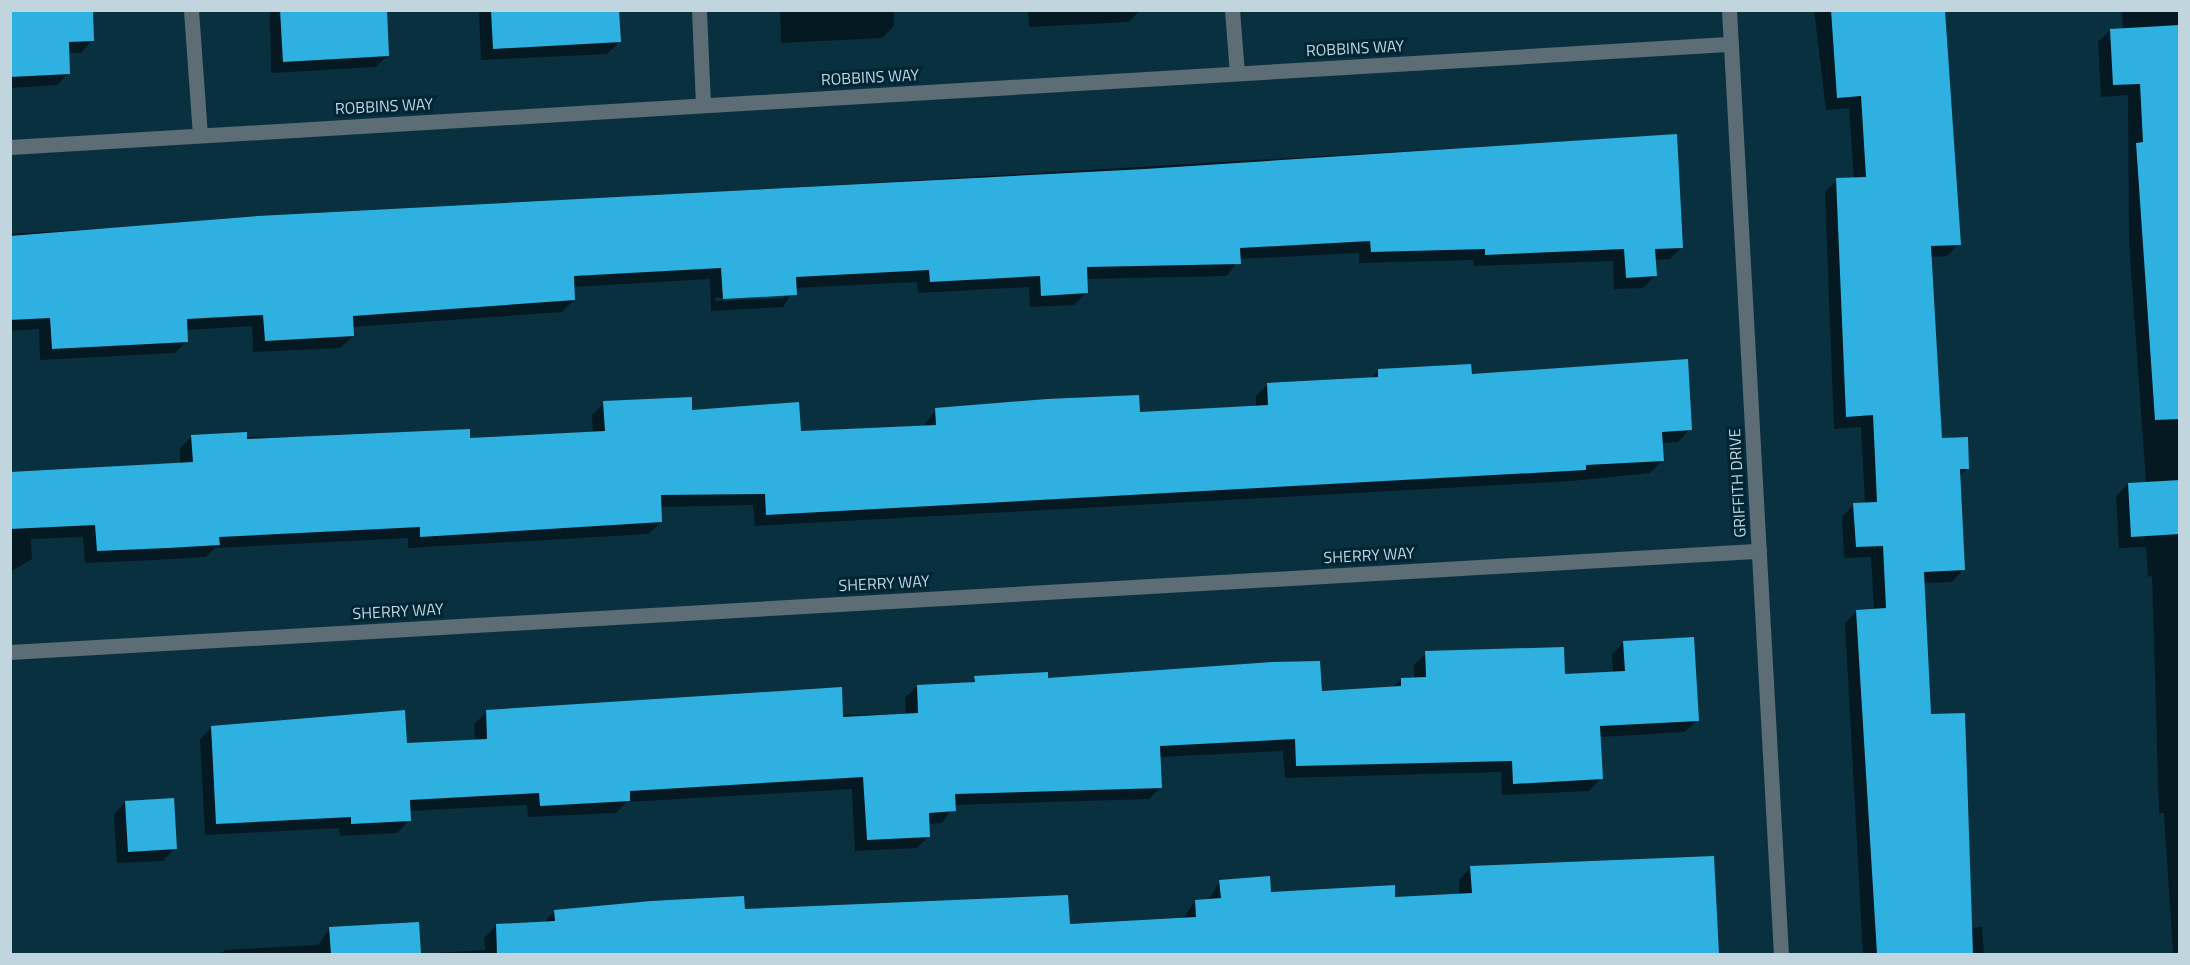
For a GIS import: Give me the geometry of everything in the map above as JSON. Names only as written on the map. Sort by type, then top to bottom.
[{"type":"street","points":[[191,10],[200,135]]},
{"type":"street","points":[[699,10],[703,104]]},
{"type":"street","points":[[1232,10],[1237,73]]},
{"type":"street","name":"GRIFFITH DRIVE","points":[[1729,10],[1781,954]]},
{"type":"street","name":"ROBBINS WAY","points":[[10,147],[1731,44]]},
{"type":"street","name":"SHERRY WAY","points":[[10,652],[1759,550]]},
{"type":"building","points":[[10,10],[93,10],[94,41],[69,42],[70,74],[10,77]]},
{"type":"building","points":[[280,10],[387,10],[389,56],[283,62]]},
{"type":"building","points":[[491,10],[619,10],[621,42],[493,49]]},
{"type":"building","points":[[1831,10],[1945,10],[1961,245],[1931,246],[1942,438],[1968,437],[1969,469],[1960,469],[1965,570],[1924,572],[1931,714],[1965,713],[1973,954],[1877,954],[1856,610],[1886,608],[1883,546],[1856,547],[1853,503],[1877,502],[1873,415],[1846,417],[1836,178],[1866,177],[1861,96],[1837,98]]},
{"type":"building","points":[[2180,25],[2180,419],[2155,420],[2136,143],[2143,142],[2140,84],[2113,85],[2110,29]]},
{"type":"building","points":[[1677,134],[1683,248],[1655,249],[1657,276],[1626,278],[1624,249],[1485,255],[1485,249],[1371,252],[1370,241],[1240,248],[1241,264],[1087,267],[1088,293],[1041,296],[1040,276],[930,282],[929,270],[796,277],[797,295],[723,299],[721,268],[574,276],[575,300],[353,316],[354,336],[265,341],[263,315],[187,319],[188,342],[52,349],[50,318],[10,320],[10,236],[258,216],[1145,169]]},
{"type":"building","points":[[1688,359],[1692,430],[1662,432],[1664,461],[1586,465],[1586,470],[766,515],[765,494],[661,495],[662,522],[420,537],[420,527],[219,537],[220,545],[97,551],[95,525],[10,529],[10,472],[193,462],[191,435],[247,432],[247,439],[470,429],[470,438],[605,431],[603,401],[692,397],[692,410],[799,402],[801,431],[936,425],[935,408],[1047,399],[1139,395],[1140,412],[1268,405],[1267,383],[1378,377],[1378,369],[1471,364],[1472,374]]},
{"type":"building","points":[[2180,480],[2180,534],[2131,537],[2128,483]]},
{"type":"building","points":[[1694,637],[1699,721],[1600,726],[1603,779],[1513,784],[1512,761],[1296,766],[1295,739],[1160,746],[1162,788],[955,794],[956,811],[929,813],[930,837],[867,840],[863,777],[630,791],[630,801],[540,806],[539,793],[410,800],[411,821],[351,824],[351,817],[216,824],[211,726],[405,710],[407,743],[487,739],[486,710],[842,687],[843,717],[918,713],[917,685],[975,682],[974,676],[1048,672],[1048,678],[1272,662],[1320,661],[1322,691],[1401,686],[1401,678],[1426,677],[1425,651],[1564,647],[1565,674],[1625,671],[1623,641]]},
{"type":"building","points":[[174,798],[177,849],[128,852],[125,801]]},
{"type":"building","points":[[1714,856],[1719,954],[497,954],[496,924],[555,921],[554,910],[651,901],[744,896],[745,909],[1068,895],[1070,924],[1196,917],[1195,900],[1221,898],[1219,880],[1270,876],[1271,892],[1395,885],[1395,897],[1472,893],[1470,866]]},
{"type":"building","points":[[419,922],[421,954],[331,954],[329,927]]}]
